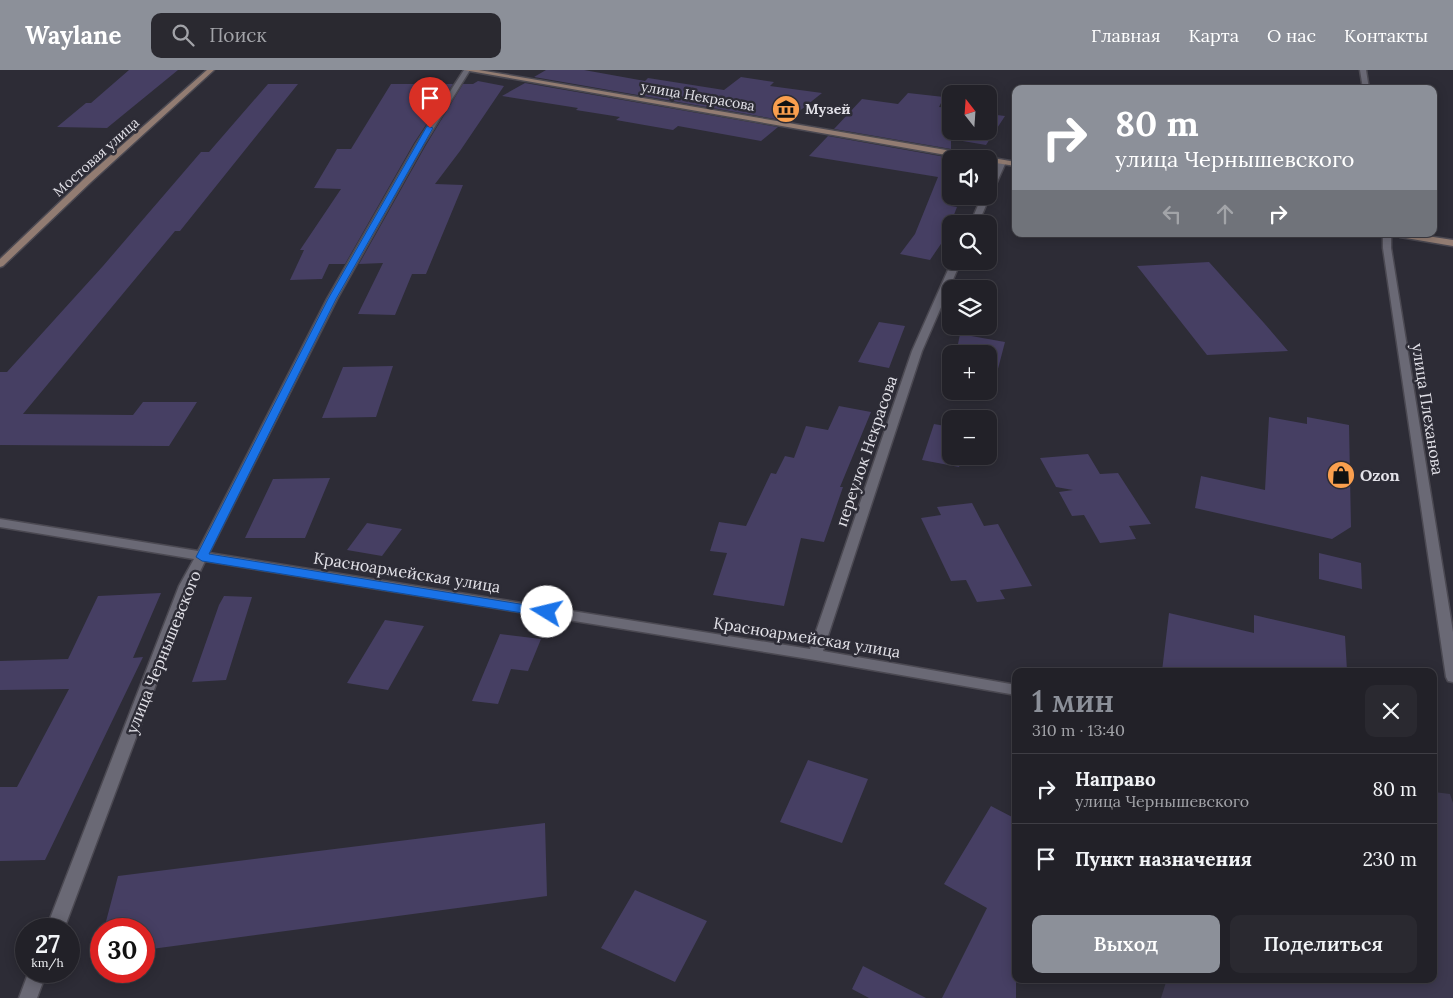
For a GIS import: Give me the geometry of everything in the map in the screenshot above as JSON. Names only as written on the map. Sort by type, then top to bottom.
[{"type":"street","name":"Мостовая улица","points":[[0,264],[88,180],[211,70]]},
{"type":"street","name":"улица Некрасова","points":[[467,70],[942,152]]},
{"type":"street","name":"улица Чернышевского","points":[[59,918],[186,586],[332,299],[420,144],[467,70]]},
{"type":"street","points":[[1363,70],[1365,85]]},
{"type":"street","points":[[997,161],[1012,163]]},
{"type":"street","points":[[997,173],[1002,162]]},
{"type":"street","name":"улица Плеханова","points":[[1387,237],[1387,248],[1453,677]]},
{"type":"street","points":[[1418,237],[1453,243]]},
{"type":"street","name":"переулок Некрасова","points":[[815,655],[917,351],[953,270]]},
{"type":"street","name":"Красноармейская улица","points":[[0,523],[815,655],[1012,689]]},
{"type":"street","points":[[28,998],[34,983]]},
{"type":"shaded area","points":[[1437,792],[1450,794],[1453,803],[1453,998],[1161,998],[1166,983],[1437,983]]},
{"type":"building","points":[[129,70],[178,70],[107,128],[57,127],[86,103],[91,103]]},
{"type":"building","points":[[546,70],[584,70],[645,81],[648,78],[724,90],[741,77],[774,82],[770,86],[822,93],[787,121],[534,77]]},
{"type":"building","points":[[478,81],[504,86],[435,184],[463,185],[426,274],[412,274],[395,315],[358,314],[383,263],[359,264],[426,145],[463,84],[473,84]]},
{"type":"building","points":[[525,83],[778,127],[761,141],[678,126],[673,130],[616,120],[620,117],[576,110],[578,108],[502,96]]},
{"type":"building","points":[[268,84],[298,84],[180,231],[175,231],[23,414],[133,415],[143,402],[197,402],[169,446],[0,445],[0,372],[7,372],[103,266],[201,152],[209,152]]},
{"type":"building","points":[[391,84],[453,84],[414,143],[345,264],[329,264],[322,279],[290,280],[304,250],[300,250],[341,189],[314,188],[337,149],[351,149]]},
{"type":"building","points":[[908,93],[942,97],[939,107],[942,107],[942,140],[951,140],[951,149],[834,129],[862,99],[898,104]]},
{"type":"building","points":[[998,115],[1005,116],[998,127]]},
{"type":"building","points":[[828,136],[942,156],[942,205],[957,207],[954,215],[942,215],[942,242],[930,260],[900,254],[915,234],[938,177],[809,156]]},
{"type":"building","points":[[957,140],[989,140],[986,145]]},
{"type":"building","points":[[1209,262],[1288,351],[1207,355],[1137,266]]},
{"type":"building","points":[[879,322],[905,326],[889,368],[858,362]]},
{"type":"building","points":[[960,335],[1005,342],[997,373],[997,345],[958,345]]},
{"type":"building","points":[[393,366],[376,417],[322,418],[343,367]]},
{"type":"building","points":[[839,406],[871,412],[840,487],[843,487],[824,542],[801,538],[784,606],[713,595],[727,553],[710,551],[719,522],[746,526],[771,473],[776,474],[785,456],[794,458],[806,426],[828,430]]},
{"type":"building","points":[[1269,417],[1307,424],[1307,417],[1349,425],[1351,527],[1332,539],[1195,508],[1201,476],[1265,490]]},
{"type":"building","points":[[934,424],[942,425],[942,464],[922,460]]},
{"type":"building","points":[[1088,454],[1100,474],[1118,473],[1151,524],[1129,526],[1136,539],[1100,543],[1084,515],[1072,516],[1059,492],[1073,490],[1056,487],[1040,458]]},
{"type":"building","points":[[330,478],[305,538],[245,538],[273,479]]},
{"type":"building","points":[[972,503],[984,526],[998,524],[1032,586],[1000,590],[1005,599],[977,602],[966,580],[951,581],[921,518],[941,515],[937,507]]},
{"type":"building","points":[[367,523],[402,529],[382,556],[347,550]]},
{"type":"building","points":[[1319,553],[1361,563],[1362,589],[1319,579]]},
{"type":"building","points":[[161,593],[133,658],[143,657],[45,860],[0,861],[0,787],[17,787],[69,689],[0,690],[0,661],[68,659],[98,596]]},
{"type":"building","points":[[224,596],[252,597],[226,680],[192,682],[219,605]]},
{"type":"building","points":[[1169,613],[1254,633],[1254,615],[1345,636],[1347,668],[1162,668]]},
{"type":"building","points":[[385,620],[424,626],[388,690],[347,683]]},
{"type":"building","points":[[500,634],[541,639],[528,671],[511,669],[498,704],[472,701]]},
{"type":"building","points":[[808,760],[868,779],[842,843],[780,822]]},
{"type":"building","points":[[991,806],[1012,817],[1012,983],[1016,983],[1016,998],[942,998],[987,908],[944,884]]},
{"type":"building","points":[[545,823],[547,896],[155,949],[155,918],[107,918],[118,876]]},
{"type":"building","points":[[635,890],[707,921],[675,982],[601,948]]},
{"type":"building","points":[[863,966],[926,998],[869,998],[852,989]]},
{"type":"place","name":"Музей","points":[[786,109]]},
{"type":"place","name":"Ozon","points":[[1341,475]]},
{"type":"route","points":[[430,128],[332,299],[202,557],[547,612]]}]
